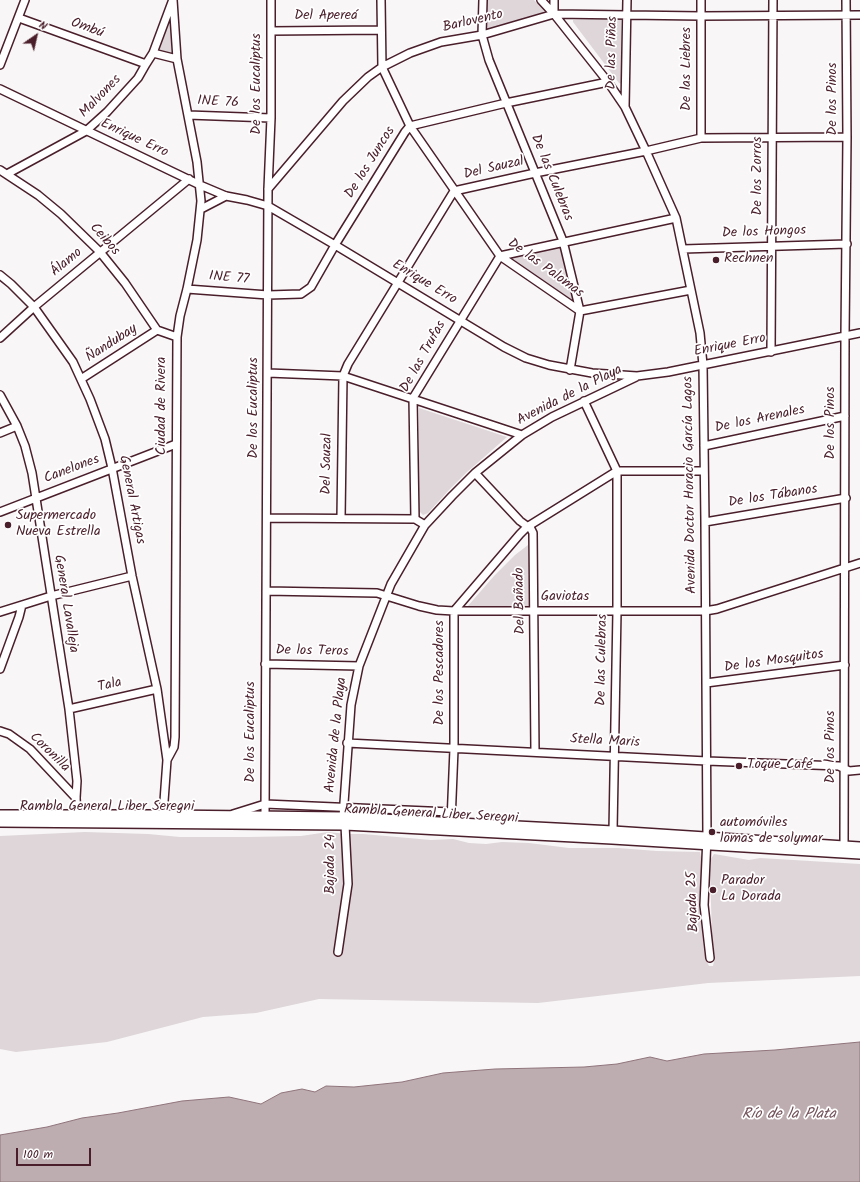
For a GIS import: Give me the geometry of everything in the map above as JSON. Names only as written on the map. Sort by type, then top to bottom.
[{"type":"main road","name":"Rambla General Liber Seregni","points":[[0,815],[265,816],[467,830],[860,847]]},
{"type":"main road","name":"Rambla General Liber Seregni","points":[[0,822],[451,822],[613,831],[706,841],[860,854]]},
{"type":"street","points":[[0,65],[25,0]]},
{"type":"street","name":"Malvones","points":[[8,174],[86,131],[107,112],[138,78],[153,53],[173,0]]},
{"type":"street","name":"Ciudad de Rivera","points":[[163,815],[167,760],[174,747],[175,737],[177,337],[180,316],[197,240],[201,210],[200,185],[177,59],[173,0]]},
{"type":"street","name":"De los Eucaliptus","points":[[265,816],[268,189],[271,118],[271,0]]},
{"type":"street","name":"De las Palomas","points":[[381,0],[382,67],[410,126],[500,256],[580,311],[691,290]]},
{"type":"street","name":"De las Culebras","points":[[483,0],[482,35],[489,60],[563,241],[580,311],[570,370]]},
{"type":"street","name":"Avenida Doctor Horacio García Lagos","points":[[541,0],[554,14],[608,82],[625,107],[676,218],[700,333],[703,365],[705,522],[707,761],[706,841]]},
{"type":"street","points":[[554,0],[554,14]]},
{"type":"street","name":"De las Piñas","points":[[625,107],[627,0]]},
{"type":"street","name":"De las Liebres","points":[[700,138],[701,0]]},
{"type":"street","name":"De los Zorros","points":[[771,352],[773,0]]},
{"type":"street","name":"De los Pinos","points":[[844,846],[846,568],[845,336],[847,244],[846,0]]},
{"type":"street","name":"Barlovento","points":[[268,189],[343,101],[368,78],[382,67],[410,53],[441,42],[482,35],[554,14],[701,16],[860,15]]},
{"type":"street","name":"Ombú","points":[[19,18],[146,64]]},
{"type":"street","name":"Del Apereá","points":[[271,30],[381,30]]},
{"type":"street","points":[[153,53],[177,59]]},
{"type":"street","name":"De los Juncos","points":[[268,295],[301,294],[311,287],[335,245],[410,126],[506,103],[608,82]]},
{"type":"street","name":"Enrique Erro","points":[[0,89],[200,185],[226,196],[268,206],[398,282],[504,347],[526,358],[549,365],[570,370],[637,376],[668,372],[860,333]]},
{"type":"street","name":"INE 76","points":[[188,115],[271,118]]},
{"type":"street","name":"Del Sauzal","points":[[340,518],[343,376],[348,364],[454,191],[646,151],[700,138],[847,137]]},
{"type":"street","name":"Ceibos","points":[[0,170],[38,195],[61,214],[100,252],[125,284],[157,330]]},
{"type":"street","name":"Álamo","points":[[0,338],[34,307],[189,180]]},
{"type":"street","points":[[201,210],[226,196]]},
{"type":"street","points":[[500,256],[563,241],[676,218]]},
{"type":"street","name":"De los Hongos","points":[[683,249],[847,244]]},
{"type":"street","name":"De las Trufas","points":[[415,519],[413,398],[500,256]]},
{"type":"street","name":"General Artigas","points":[[0,275],[12,284],[34,307],[73,362],[82,379],[105,439],[112,468],[132,576],[157,689],[167,760]]},
{"type":"street","name":"INE 77","points":[[187,289],[268,295]]},
{"type":"street","points":[[157,330],[177,337]]},
{"type":"street","name":"Ñandubay","points":[[82,379],[157,330]]},
{"type":"street","points":[[268,373],[343,376],[522,435]]},
{"type":"street","name":"Avenida de la Playa","points":[[344,821],[343,807],[347,743],[351,705],[359,666],[394,578],[425,526],[475,473],[522,435],[552,417],[637,376]]},
{"type":"street","name":"General Lavalleja","points":[[0,395],[25,446],[32,473],[69,709],[76,775],[77,815]]},
{"type":"street","name":"De las Culebras","points":[[584,401],[617,471],[617,611],[613,831]]},
{"type":"street","name":"De los Arenales","points":[[704,446],[845,416]]},
{"type":"street","points":[[0,433],[16,426]]},
{"type":"street","name":"Canelones","points":[[0,512],[176,444]]},
{"type":"street","points":[[617,471],[704,471]]},
{"type":"street","name":"De los Pescadores","points":[[451,822],[454,749],[454,611],[527,527],[617,471]]},
{"type":"street","name":"Del Bañado","points":[[475,473],[520,521],[531,529],[533,533],[535,752]]},
{"type":"street","name":"De los Tábanos","points":[[705,522],[846,498]]},
{"type":"street","points":[[267,518],[415,519],[425,526]]},
{"type":"street","name":"Gaviotas","points":[[266,591],[377,593],[419,606],[437,610],[454,611],[705,611],[717,609],[860,563]]},
{"type":"street","points":[[0,612],[51,596],[132,576]]},
{"type":"street","points":[[0,669],[22,605]]},
{"type":"street","name":"De los Teros","points":[[265,664],[359,666]]},
{"type":"street","name":"De los Mosquitos","points":[[706,684],[845,665]]},
{"type":"street","name":"Tala","points":[[69,709],[157,689]]},
{"type":"street","name":"Coronilla","points":[[0,731],[9,734],[30,749],[76,798]]},
{"type":"street","name":"Stella Maris","points":[[347,743],[839,766],[849,771],[860,770]]},
{"type":"street","points":[[227,816],[265,804],[452,812]]},
{"type":"street","name":"Bajada 24","points":[[338,952],[348,884],[344,821]]},
{"type":"street","name":"Bajada 25","points":[[706,841],[704,905],[710,958]]},
{"type":"shaded area","points":[[487,0],[534,0],[544,11],[541,14],[489,29],[486,26]]},
{"type":"shaded area","points":[[170,16],[173,54],[171,55],[157,51]]},
{"type":"shaded area","points":[[573,20],[621,20],[622,84],[619,83],[573,22]]},
{"type":"shaded area","points":[[559,246],[561,248],[573,300],[570,301],[512,259],[513,256]]},
{"type":"shaded area","points":[[419,408],[507,437],[467,472],[428,513],[423,515],[419,511]]},
{"type":"shaded area","points":[[528,545],[531,606],[467,607],[494,576],[515,555]]},
{"type":"shaded area","points":[[85,832],[148,834],[180,837],[249,837],[301,836],[328,832],[431,840],[453,839],[469,843],[486,844],[502,842],[529,843],[569,848],[618,848],[700,852],[703,869],[699,900],[704,951],[709,966],[713,966],[715,957],[712,936],[710,870],[711,859],[714,854],[749,860],[760,858],[860,864],[860,976],[708,983],[538,1003],[319,999],[256,1013],[203,1017],[107,1042],[16,1052],[0,1049],[0,836]]},
{"type":"water","name":"Río de la Plata","points":[[860,1042],[860,1182],[0,1182],[0,1135],[47,1127],[82,1118],[182,1101],[229,1097],[261,1104],[281,1093],[302,1089],[315,1092],[326,1086],[354,1087],[402,1082],[443,1073],[495,1069],[584,1067],[617,1064],[650,1057],[667,1061],[704,1054],[775,1050]]},
{"type":"place","name":"Rechnen","points":[[716,260]]},
{"type":"place","name":"Supermercado Nueva Estrella","points":[[8,525]]},
{"type":"place","name":"Toque Café","points":[[739,766]]},
{"type":"place","name":"automóviles lomas de solymar","points":[[712,832]]},
{"type":"place","name":"Parador La Dorada","points":[[713,890]]}]
